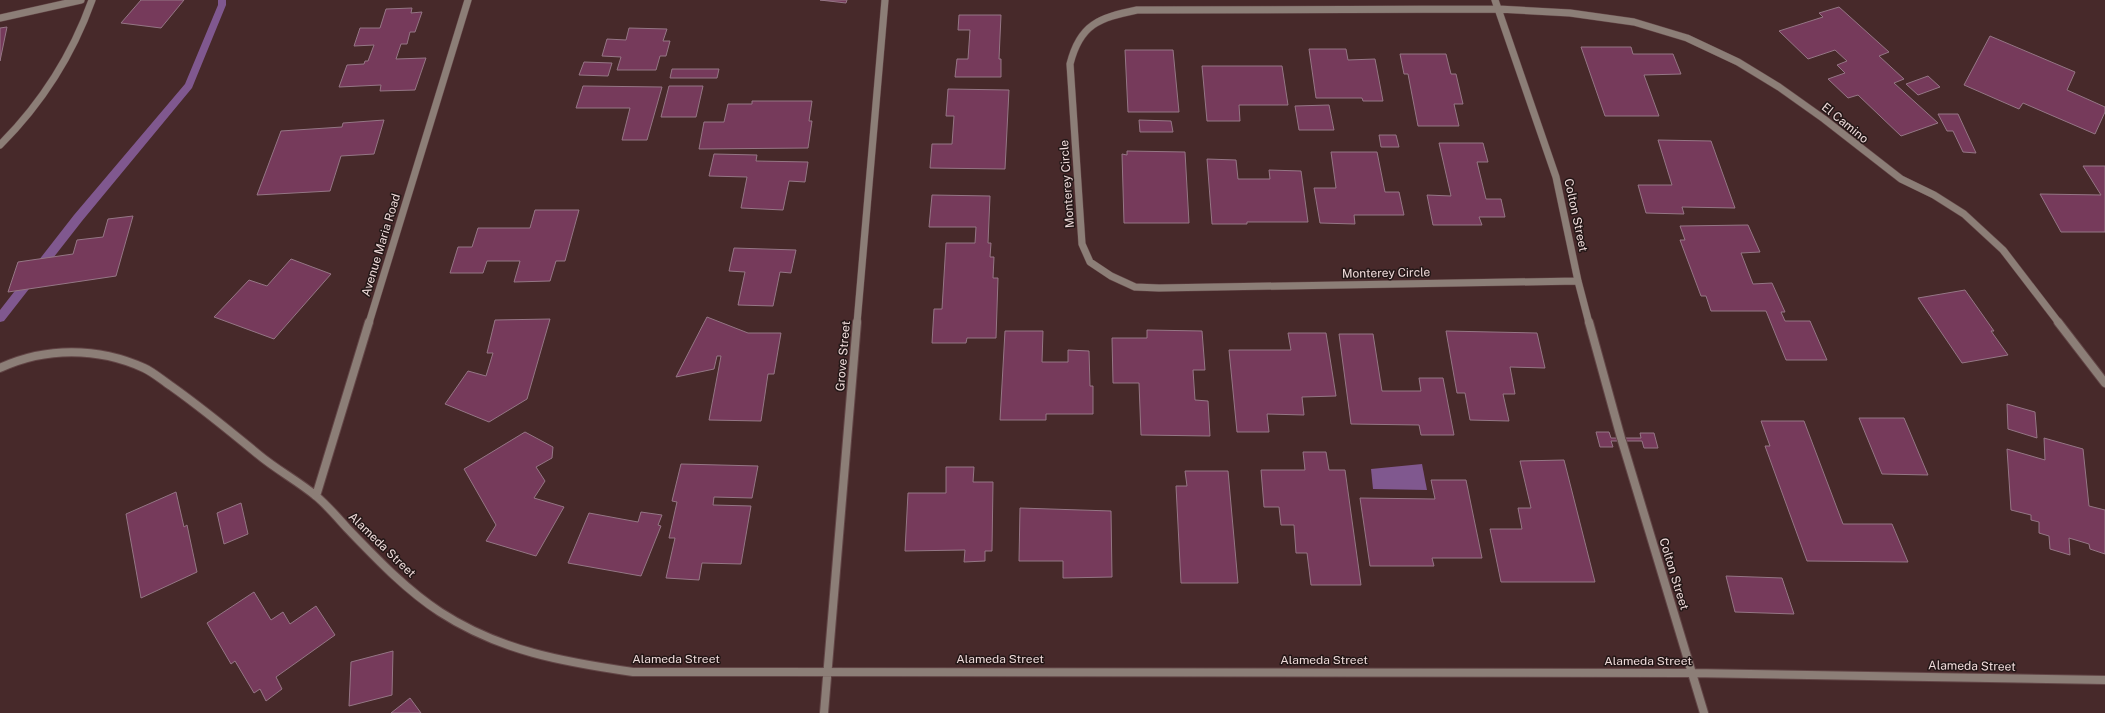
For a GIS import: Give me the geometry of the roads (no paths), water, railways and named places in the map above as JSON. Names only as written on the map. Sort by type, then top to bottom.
[{"type":"street","points":[[0,18],[81,0]]},
{"type":"street","points":[[0,145],[47,89],[69,55],[85,22],[92,0]]},
{"type":"street","name":"Avenue Maria Road","points":[[316,496],[468,0]]},
{"type":"street","name":"Grove Street","points":[[824,713],[829,670],[885,0]]},
{"type":"street","name":"Colton Street","points":[[1495,0],[1556,177],[1578,281],[1622,440],[1704,713]]},
{"type":"street","name":"Monterey Circle","points":[[1498,9],[1137,10],[1112,15],[1094,24],[1080,34],[1073,47],[1070,64],[1082,244],[1090,262],[1110,276],[1135,287],[1578,281]]},
{"type":"street","name":"El Camino","points":[[1498,9],[1570,13],[1634,22],[1687,38],[1738,62],[1779,87],[1824,119],[1864,152],[1901,179],[1934,195],[1964,214],[2003,250],[2105,383]]},
{"type":"street","name":"Alameda Street","points":[[0,368],[17,360],[42,354],[74,352],[111,356],[145,368],[202,408],[277,470],[316,496],[398,580],[440,612],[480,635],[524,652],[578,664],[633,672],[829,670],[1691,673],[2105,680]]},
{"type":"waterway","points":[[0,318],[78,218],[189,86],[222,5],[222,0]]}]
